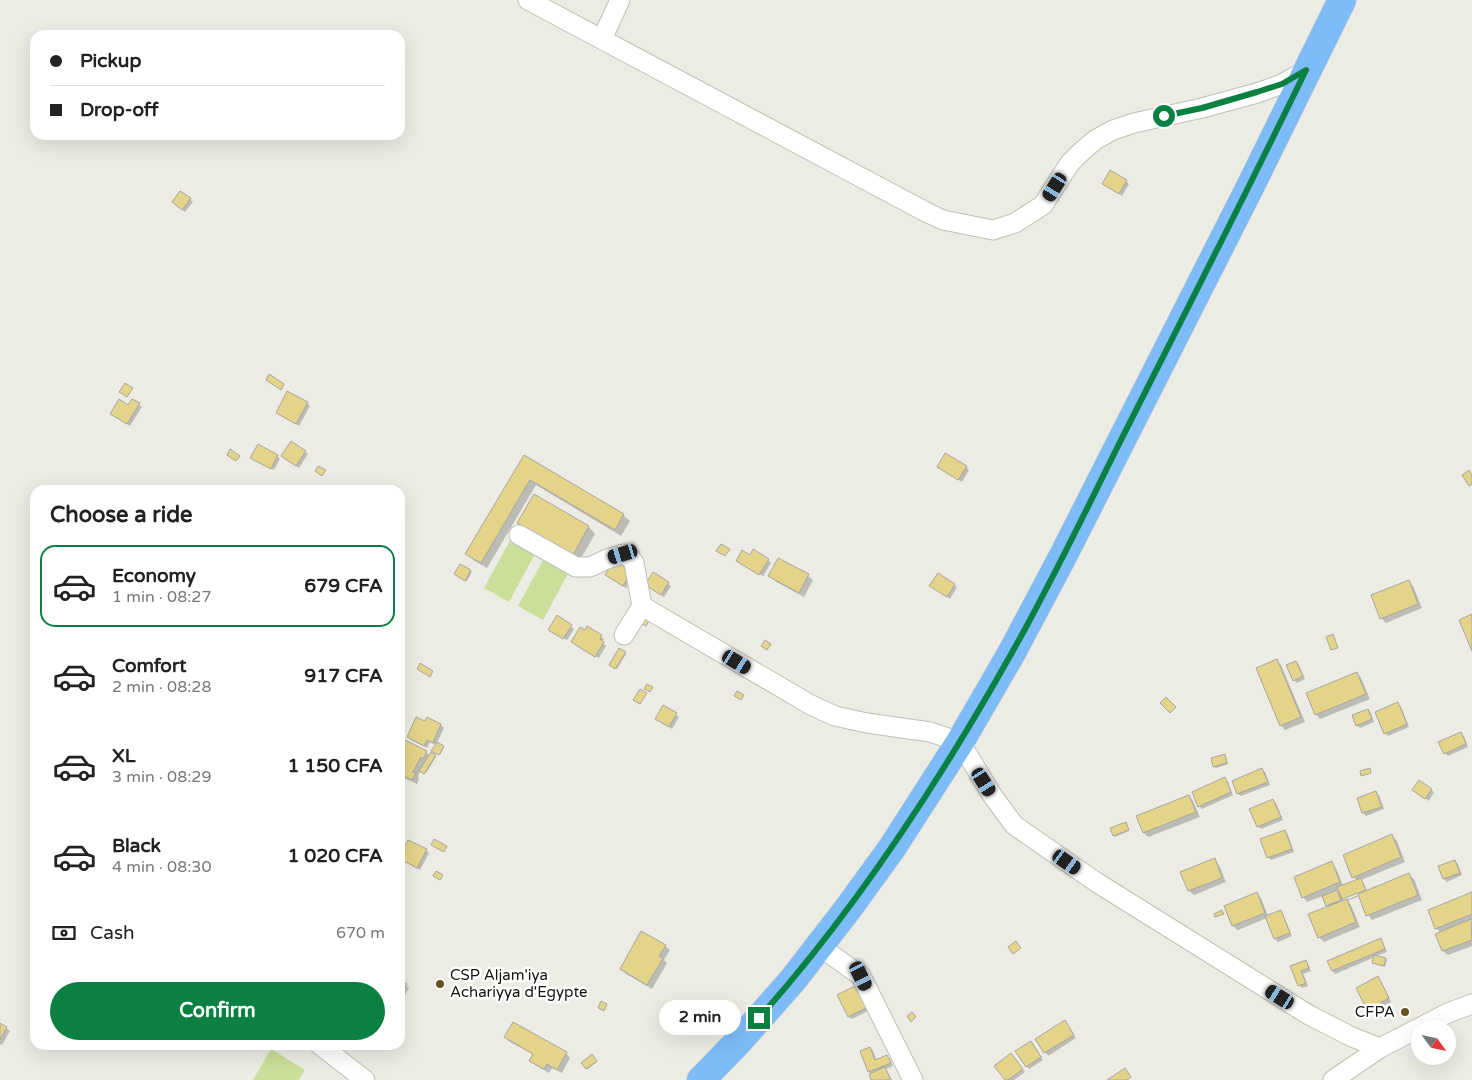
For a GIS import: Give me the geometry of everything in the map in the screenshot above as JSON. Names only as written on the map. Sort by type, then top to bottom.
[{"type":"highway","points":[[701,1080],[738,1042],[792,981],[819,946],[892,848],[960,742],[1011,654],[1063,556],[1342,0]]},
{"type":"street","points":[[528,0],[926,212],[943,220],[993,230],[1015,223],[1042,205],[1070,163],[1095,140],[1114,130],[1134,122],[1202,108],[1257,92],[1282,84],[1306,70]]},
{"type":"street","points":[[602,39],[620,0]]},
{"type":"street","points":[[519,534],[576,567],[590,567],[623,554],[630,557],[634,563],[642,606],[624,635]]},
{"type":"street","points":[[642,606],[803,700],[835,716],[866,723],[930,732],[960,742],[992,795],[1014,825],[1096,882],[1309,1015],[1352,1037],[1380,1048]]},
{"type":"street","points":[[819,946],[861,976],[913,1080]]},
{"type":"street","points":[[1333,1080],[1380,1048],[1448,1013],[1472,1004]]},
{"type":"street","points":[[326,1050],[365,1080]]},
{"type":"green space","points":[[512,537],[537,550],[509,602],[484,588]]},
{"type":"green space","points":[[546,555],[571,568],[543,620],[518,606]]},
{"type":"green space","points":[[270,1050],[305,1070],[299,1080],[253,1080]]},
{"type":"building","points":[[1110,170],[1127,180],[1119,194],[1102,184]]},
{"type":"building","points":[[180,191],[191,198],[182,210],[172,202]]},
{"type":"building","points":[[269,374],[284,384],[281,390],[266,380]]},
{"type":"building","points":[[125,383],[133,388],[127,397],[119,392]]},
{"type":"building","points":[[287,391],[308,402],[296,424],[276,413]]},
{"type":"building","points":[[119,399],[128,405],[132,399],[140,403],[127,424],[110,414]]},
{"type":"building","points":[[291,441],[306,451],[296,466],[281,456]]},
{"type":"building","points":[[258,444],[278,455],[271,469],[250,458]]},
{"type":"building","points":[[230,449],[240,456],[236,461],[227,455]]},
{"type":"building","points":[[945,453],[967,466],[958,480],[937,467]]},
{"type":"building","points":[[524,455],[624,514],[615,530],[530,480],[481,563],[465,554]]},
{"type":"building","points":[[318,466],[326,470],[322,476],[315,471]]},
{"type":"building","points":[[1469,470],[1472,475],[1472,484],[1469,486],[1462,475]]},
{"type":"building","points":[[534,494],[589,526],[573,555],[517,523]]},
{"type":"building","points":[[721,544],[730,549],[725,556],[716,551]]},
{"type":"building","points":[[753,549],[769,559],[759,575],[736,561],[742,550],[750,555]]},
{"type":"building","points":[[778,558],[809,574],[799,593],[768,576]]},
{"type":"building","points":[[614,560],[632,571],[623,586],[605,575]]},
{"type":"building","points":[[460,564],[471,570],[465,581],[454,574]]},
{"type":"building","points":[[653,572],[669,582],[661,595],[645,585]]},
{"type":"building","points":[[938,573],[955,584],[947,597],[929,586]]},
{"type":"building","points":[[1409,580],[1418,604],[1380,619],[1371,595]]},
{"type":"building","points":[[648,611],[653,614],[646,626],[641,623]]},
{"type":"building","points":[[1472,614],[1472,651],[1459,620]]},
{"type":"building","points":[[557,615],[572,625],[563,639],[548,630]]},
{"type":"building","points":[[587,626],[602,635],[600,639],[604,642],[595,657],[571,642],[580,627],[585,630]]},
{"type":"building","points":[[1333,634],[1338,648],[1331,650],[1326,637]]},
{"type":"building","points":[[765,640],[771,644],[767,650],[761,646]]},
{"type":"building","points":[[619,648],[626,652],[615,669],[609,665]]},
{"type":"building","points":[[1277,659],[1301,717],[1280,726],[1256,668]]},
{"type":"building","points":[[1296,661],[1303,676],[1293,681],[1286,665]]},
{"type":"building","points":[[420,663],[433,671],[430,677],[417,669]]},
{"type":"building","points":[[1357,672],[1366,694],[1315,715],[1306,693]]},
{"type":"building","points":[[647,684],[653,687],[650,692],[644,689]]},
{"type":"building","points":[[640,689],[647,693],[640,704],[633,700]]},
{"type":"building","points":[[737,691],[744,695],[741,700],[734,696]]},
{"type":"building","points":[[1166,697],[1176,707],[1170,713],[1160,703]]},
{"type":"building","points":[[1398,702],[1407,724],[1384,734],[1375,712]]},
{"type":"building","points":[[663,705],[677,713],[669,727],[655,719]]},
{"type":"building","points":[[1368,709],[1372,719],[1356,726],[1352,715]]},
{"type":"building","points":[[416,717],[425,721],[427,717],[441,724],[433,743],[427,740],[424,746],[407,737]]},
{"type":"building","points":[[1461,732],[1466,744],[1444,754],[1438,742]]},
{"type":"building","points":[[405,740],[427,751],[423,759],[421,757],[413,772],[416,773],[412,780],[405,776]]},
{"type":"building","points":[[437,742],[444,746],[439,755],[431,751]]},
{"type":"building","points":[[431,752],[436,755],[424,774],[419,771]]},
{"type":"building","points":[[1225,754],[1227,763],[1213,767],[1211,758]]},
{"type":"building","points":[[1262,768],[1268,782],[1237,794],[1232,781]]},
{"type":"building","points":[[1370,768],[1371,773],[1361,776],[1360,771]]},
{"type":"building","points":[[1225,777],[1231,792],[1198,807],[1192,792]]},
{"type":"building","points":[[1419,780],[1432,789],[1425,799],[1412,790]]},
{"type":"building","points":[[1376,791],[1382,807],[1362,813],[1357,798]]},
{"type":"building","points":[[1189,795],[1196,812],[1143,833],[1136,816]]},
{"type":"building","points":[[1273,799],[1281,817],[1257,827],[1249,809]]},
{"type":"building","points":[[1126,822],[1129,830],[1113,836],[1110,828]]},
{"type":"building","points":[[1285,830],[1292,849],[1267,858],[1260,839]]},
{"type":"building","points":[[1392,834],[1401,857],[1352,878],[1343,855]]},
{"type":"building","points":[[434,839],[447,846],[444,852],[431,845]]},
{"type":"building","points":[[408,840],[427,849],[417,868],[405,862],[405,846]]},
{"type":"building","points":[[1215,858],[1222,878],[1188,891],[1180,872]]},
{"type":"building","points":[[1455,860],[1460,873],[1443,879],[1438,866]]},
{"type":"building","points":[[1332,861],[1340,882],[1302,898],[1294,877]]},
{"type":"building","points":[[436,871],[443,875],[440,880],[433,876]]},
{"type":"building","points":[[1409,873],[1418,895],[1366,916],[1358,894]]},
{"type":"building","points":[[1361,878],[1366,890],[1342,899],[1337,887]]},
{"type":"building","points":[[1337,890],[1341,900],[1326,906],[1322,896]]},
{"type":"building","points":[[1257,892],[1265,913],[1232,926],[1224,906]]},
{"type":"building","points":[[1472,892],[1472,914],[1435,929],[1428,910]]},
{"type":"building","points":[[1347,899],[1356,922],[1318,938],[1308,914]]},
{"type":"building","points":[[1222,910],[1224,914],[1215,917],[1214,914]]},
{"type":"building","points":[[1281,910],[1290,933],[1274,939],[1265,916]]},
{"type":"building","points":[[1471,919],[1472,940],[1442,951],[1435,934]]},
{"type":"building","points":[[641,931],[666,945],[659,956],[663,958],[647,985],[620,969]]},
{"type":"building","points":[[1381,938],[1385,949],[1332,971],[1327,961]]},
{"type":"building","points":[[1016,941],[1021,948],[1013,954],[1008,947]]},
{"type":"building","points":[[1374,955],[1386,958],[1384,966],[1372,963]]},
{"type":"building","points":[[1306,960],[1309,968],[1301,971],[1306,983],[1298,986],[1290,966]]},
{"type":"building","points":[[1378,976],[1389,998],[1367,1010],[1356,988]]},
{"type":"building","points":[[857,985],[868,1007],[848,1017],[837,995]]},
{"type":"building","points":[[601,1001],[607,1004],[604,1011],[598,1008]]},
{"type":"building","points":[[912,1012],[916,1017],[911,1022],[907,1016]]},
{"type":"building","points":[[1065,1020],[1074,1035],[1044,1053],[1035,1039]]},
{"type":"building","points":[[513,1022],[567,1052],[557,1070],[547,1064],[544,1069],[529,1061],[533,1054],[504,1037]]},
{"type":"building","points":[[0,1023],[7,1027],[0,1040]]},
{"type":"building","points":[[1031,1041],[1041,1057],[1026,1067],[1015,1051]]},
{"type":"building","points":[[870,1047],[875,1060],[887,1055],[891,1063],[868,1072],[860,1051]]},
{"type":"building","points":[[1011,1053],[1023,1069],[1008,1080],[1005,1080],[994,1066]]},
{"type":"building","points":[[592,1054],[597,1061],[586,1069],[581,1063]]},
{"type":"building","points":[[885,1067],[891,1080],[871,1080],[869,1074]]},
{"type":"building","points":[[1125,1068],[1131,1077],[1127,1080],[1107,1080]]},
{"type":"place","name":"CSP Aljam'iya Achariyya d'Egypte","points":[[440,984]]},
{"type":"place","name":"CFPA","points":[[1405,1012]]},
{"type":"route","points":[[759,1018],[810,958],[892,848],[960,742],[1003,668],[1063,556],[1250,187],[1306,70],[1282,84],[1202,108],[1164,116]]}]
